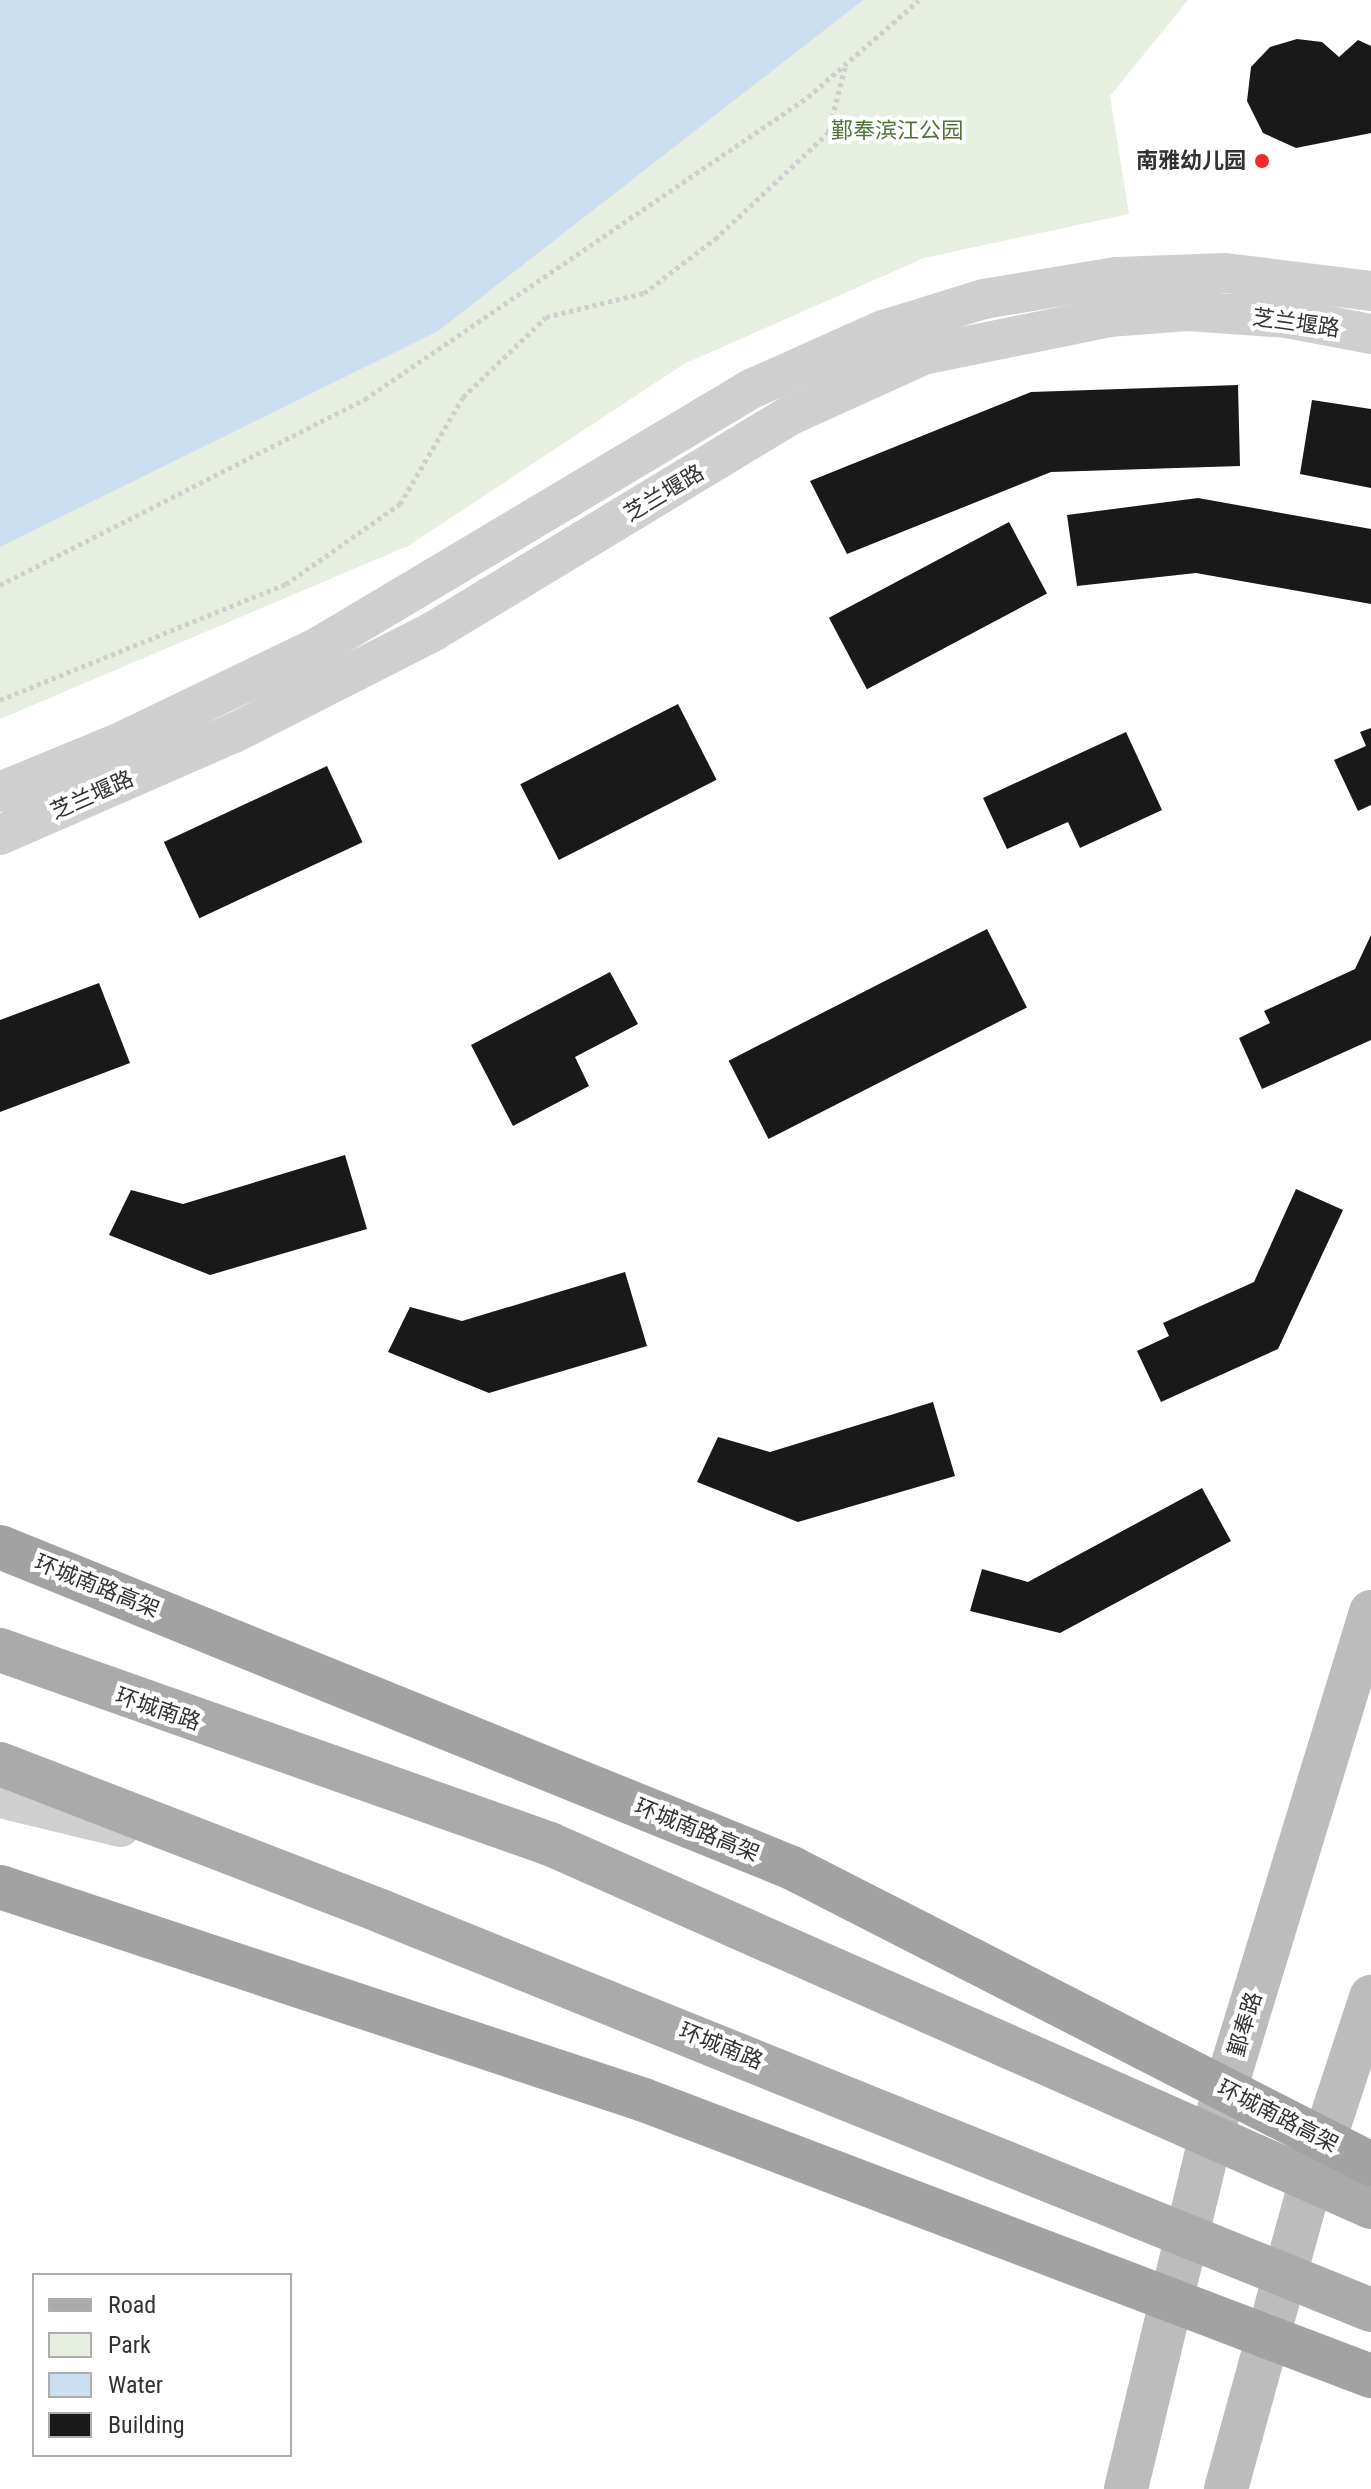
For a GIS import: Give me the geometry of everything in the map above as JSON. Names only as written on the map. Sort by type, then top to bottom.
[{"type":"highway","name":"环城南路高架","points":[[0,1547],[792,1868],[1371,2164]]},
{"type":"highway","points":[[0,1887],[644,2100],[1371,2376]]},
{"type":"main road","name":"鄞奉路","points":[[1126,2489],[1211,2136],[1371,1612]]},
{"type":"main road","name":"环城南路","points":[[0,1650],[98,1688],[550,1844],[1371,2207]]},
{"type":"main road","name":"环城南路","points":[[0,1764],[238,1855],[1187,2232],[1371,2310]]},
{"type":"main road","points":[[1226,2489],[1311,2180],[1371,1997]]},
{"type":"street","name":"芝兰堰路","points":[[0,792],[123,741],[320,646],[751,389],[883,330],[984,299],[1116,277],[1225,273],[1371,291]]},
{"type":"street","name":"芝兰堰路","points":[[0,835],[234,733],[434,631],[793,414],[923,355],[1078,322],[1188,311],[1287,318],[1371,334]]},
{"type":"street","points":[[0,1642],[98,1688]]},
{"type":"street","points":[[0,1798],[238,1855]]},
{"type":"path","points":[[0,585],[365,399],[808,97],[919,0]]},
{"type":"path","points":[[0,700],[286,584],[400,504],[463,397],[546,317],[644,293],[715,239],[828,133],[846,64]]},
{"type":"green space","name":"鄞奉滨江公园","points":[[852,0],[1188,0],[1110,96],[1129,214],[924,258],[684,364],[408,546],[0,719],[0,531]]},
{"type":"water","points":[[0,0],[863,0],[438,331],[0,547]]},
{"type":"building","points":[[1297,39],[1322,42],[1339,57],[1358,40],[1371,46],[1371,133],[1296,148],[1263,133],[1247,101],[1251,67],[1270,47]]},
{"type":"building","points":[[1238,385],[1240,466],[1051,472],[847,554],[810,481],[1031,392]]},
{"type":"building","points":[[1312,400],[1371,409],[1371,488],[1300,474]]},
{"type":"building","points":[[1198,498],[1371,529],[1371,604],[1196,573],[1077,586],[1067,515]]},
{"type":"building","points":[[1009,522],[1047,594],[867,689],[829,618]]},
{"type":"building","points":[[678,704],[717,780],[559,860],[520,784]]},
{"type":"building","points":[[1371,728],[1371,805],[1358,811],[1334,760],[1366,746],[1360,732]]},
{"type":"building","points":[[1126,732],[1162,810],[1080,848],[1068,822],[1007,849],[983,798]]},
{"type":"building","points":[[327,766],[362,842],[199,918],[164,842]]},
{"type":"building","points":[[987,929],[1027,1007],[769,1139],[729,1061]]},
{"type":"building","points":[[1371,935],[1371,1040],[1262,1089],[1239,1038],[1270,1023],[1264,1011],[1355,969]]},
{"type":"building","points":[[610,972],[638,1024],[575,1057],[589,1086],[513,1126],[471,1045]]},
{"type":"building","points":[[99,983],[130,1063],[0,1112],[0,1020]]},
{"type":"building","points":[[345,1155],[367,1229],[210,1275],[109,1235],[131,1190],[183,1204]]},
{"type":"building","points":[[1296,1189],[1343,1210],[1278,1349],[1161,1402],[1137,1351],[1169,1336],[1163,1323],[1254,1282]]},
{"type":"building","points":[[625,1272],[647,1346],[489,1393],[388,1352],[410,1307],[462,1321]]},
{"type":"building","points":[[933,1402],[955,1476],[798,1522],[697,1482],[718,1437],[770,1452]]},
{"type":"building","points":[[1202,1488],[1231,1541],[1060,1633],[970,1611],[982,1569],[1028,1582]]},
{"type":"place","name":"南雅幼儿园","points":[[1262,161]]}]
